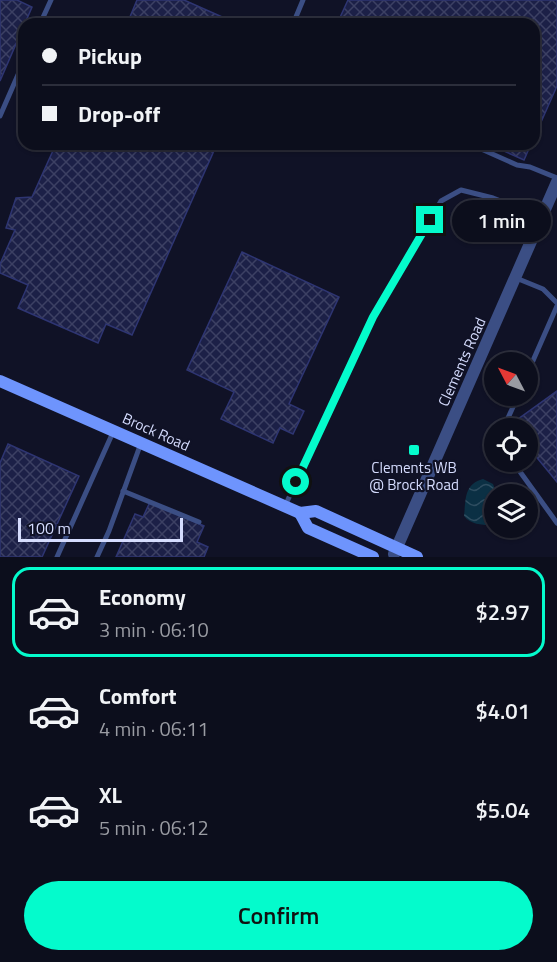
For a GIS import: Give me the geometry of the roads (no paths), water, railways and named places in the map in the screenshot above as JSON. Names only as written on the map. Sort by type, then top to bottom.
[{"type":"main road","name":"Brock Road","points":[[0,381],[114,429],[300,513],[316,511],[395,551],[417,557]]},
{"type":"main road","name":"Brock Road","points":[[300,513],[308,528],[373,557]]},
{"type":"street","name":"Clements Road","points":[[395,551],[557,180]]},
{"type":"lane","points":[[43,18],[51,0]]},
{"type":"lane","points":[[295,18],[303,0]]},
{"type":"lane","points":[[0,116],[18,76]]},
{"type":"lane","points":[[483,150],[517,165],[530,167],[557,180]]},
{"type":"lane","points":[[285,506],[373,317],[441,201],[461,190],[493,198],[541,217]]},
{"type":"lane","points":[[515,277],[547,291],[557,304],[537,352]]},
{"type":"lane","points":[[57,557],[114,429]]},
{"type":"lane","points":[[97,557],[141,441]]},
{"type":"lane","points":[[520,472],[557,523]]},
{"type":"lane","points":[[123,491],[199,522]]},
{"type":"water","points":[[483,479],[493,484],[484,484],[484,525],[473,523],[464,516],[467,493],[472,484]]},
{"type":"place","name":"Clements WB @ Brock Road","points":[[414,450]]}]
